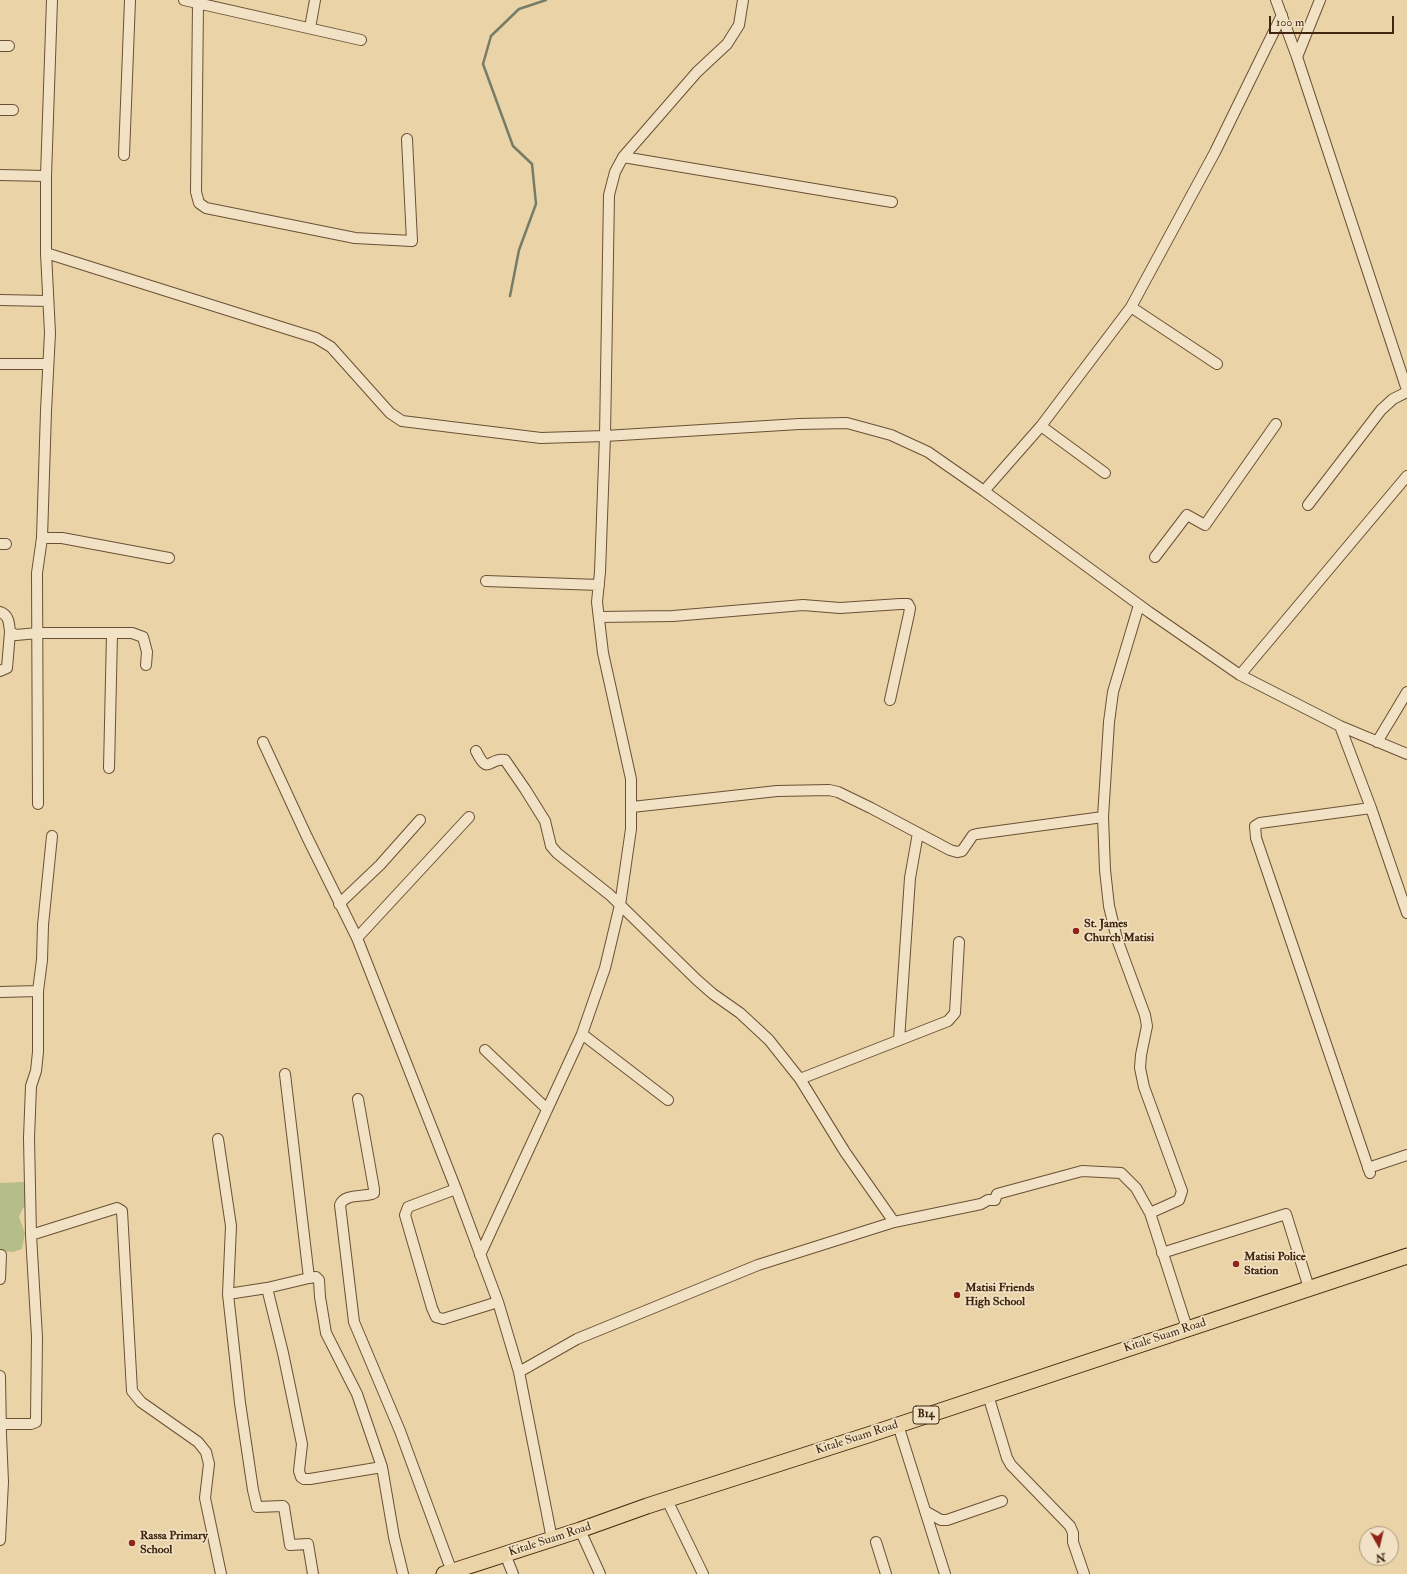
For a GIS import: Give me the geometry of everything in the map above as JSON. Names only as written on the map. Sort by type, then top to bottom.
[{"type":"highway","name":"Kitale Suam Road","points":[[448,1573],[1407,1256]]},
{"type":"street","points":[[38,804],[37,573],[42,538],[50,333],[46,253],[46,176],[52,0]]},
{"type":"street","points":[[124,155],[130,0]]},
{"type":"street","points":[[184,0],[198,3],[216,4],[360,40]]},
{"type":"street","points":[[310,28],[315,0]]},
{"type":"street","points":[[480,1255],[582,1034],[605,968],[620,904],[631,829],[631,779],[603,653],[597,602],[600,572],[605,436],[609,195],[615,172],[623,157],[697,72],[727,44],[739,24],[743,0]]},
{"type":"street","points":[[1276,0],[1407,391],[1393,398],[1381,410],[1308,505]]},
{"type":"street","points":[[1296,57],[1320,0]]},
{"type":"street","points":[[198,3],[196,192],[199,203],[206,208],[355,238],[412,241],[407,139]]},
{"type":"street","points":[[984,491],[1041,426],[1131,307],[1215,152],[1282,15]]},
{"type":"street","points":[[0,110],[13,110]]},
{"type":"street","points":[[623,157],[892,202]]},
{"type":"street","points":[[0,175],[46,176]]},
{"type":"street","points":[[46,253],[316,338],[331,347],[390,412],[402,421],[541,438],[605,436],[799,424],[847,423],[891,435],[928,452],[984,491],[1139,605],[1240,676],[1340,726],[1407,754]]},
{"type":"street","points":[[0,300],[48,301]]},
{"type":"street","points":[[1131,307],[1218,364]]},
{"type":"street","points":[[0,364],[48,364]]},
{"type":"street","points":[[1155,557],[1187,515],[1205,525],[1276,424]]},
{"type":"street","points":[[1041,426],[1105,473]]},
{"type":"street","points":[[1240,676],[1407,476]]},
{"type":"street","points":[[42,538],[62,538],[169,558]]},
{"type":"street","points":[[486,581],[598,585]]},
{"type":"street","points":[[599,617],[673,616],[803,605],[840,608],[908,604],[910,608],[909,614],[890,700]]},
{"type":"street","points":[[1139,605],[1113,692],[1109,722],[1103,817],[1105,870],[1109,906],[1117,939],[1148,1026],[1141,1055],[1140,1068],[1144,1087],[1182,1191],[1180,1200],[1150,1213]]},
{"type":"street","points":[[0,612],[8,617],[10,632],[7,668],[0,671]]},
{"type":"street","points":[[10,632],[16,635],[38,633],[132,633],[143,637],[147,652],[146,665]]},
{"type":"street","points":[[109,768],[112,634]]},
{"type":"street","points":[[1377,742],[1407,692]]},
{"type":"street","points":[[1340,726],[1371,808],[1407,913]]},
{"type":"street","points":[[263,742],[339,904],[357,938],[456,1189],[498,1302],[519,1372],[552,1539]]},
{"type":"street","points":[[476,751],[481,761],[485,765],[500,760],[505,760],[545,821],[551,846],[557,853],[610,895],[697,980],[713,994],[740,1013],[762,1033],[779,1052],[800,1079],[845,1152],[894,1222]]},
{"type":"street","points":[[632,807],[777,791],[829,790],[838,792],[871,808],[950,850],[959,852],[964,850],[973,835],[977,834],[1103,817]]},
{"type":"street","points":[[1371,808],[1260,823],[1255,829],[1256,838],[1369,1170],[1407,1155]]},
{"type":"street","points":[[357,938],[468,817]]},
{"type":"street","points":[[339,904],[380,865],[420,820]]},
{"type":"street","points":[[899,1040],[910,878],[918,833]]},
{"type":"street","points":[[1,1424],[31,1424],[36,1422],[37,1337],[31,1235],[29,1138],[31,1086],[36,1071],[38,1052],[38,991],[52,836]]},
{"type":"street","points":[[800,1079],[948,1021],[952,1018],[955,1013],[959,942]]},
{"type":"street","points":[[0,992],[38,991]]},
{"type":"street","points":[[582,1034],[668,1100]]},
{"type":"street","points":[[485,1050],[547,1109]]},
{"type":"street","points":[[285,1074],[309,1278]]},
{"type":"street","points":[[358,1099],[374,1193],[346,1198],[340,1204],[353,1318],[400,1431],[448,1573]]},
{"type":"street","points":[[218,1139],[230,1226],[228,1294],[240,1404],[252,1490],[256,1505],[261,1508],[284,1507],[290,1545],[308,1544],[313,1574]]},
{"type":"street","points":[[519,1372],[577,1339],[758,1265],[894,1222],[981,1204],[988,1200],[995,1200],[997,1194],[1082,1171],[1121,1173],[1136,1188],[1150,1213],[1186,1328]]},
{"type":"street","points":[[456,1189],[408,1207],[405,1215],[432,1308],[436,1317],[443,1319],[498,1302]]},
{"type":"street","points":[[31,1235],[117,1208],[122,1211],[132,1391],[141,1402],[188,1434],[198,1442],[206,1452],[209,1464],[205,1498],[220,1574]]},
{"type":"street","points":[[1162,1253],[1286,1214],[1310,1288]]},
{"type":"street","points":[[0,1279],[1,1255]]},
{"type":"street","points":[[228,1294],[267,1288],[309,1278],[316,1277],[319,1280],[320,1297],[326,1333],[357,1394],[382,1467],[394,1537],[403,1574]]},
{"type":"street","points":[[267,1288],[283,1353],[302,1444],[299,1471],[301,1477],[304,1479],[310,1479],[382,1467]]},
{"type":"street","points":[[0,1376],[0,1435],[3,1482],[0,1540]]},
{"type":"street","points":[[988,1395],[1007,1458],[1018,1473],[1070,1526],[1073,1533],[1073,1542],[1084,1574]]},
{"type":"street","points":[[898,1425],[945,1574]]},
{"type":"street","points":[[667,1500],[703,1574]]},
{"type":"street","points":[[925,1511],[941,1520],[948,1520],[1002,1501]]},
{"type":"street","points":[[580,1530],[600,1574]]},
{"type":"street","points":[[876,1542],[886,1574]]},
{"type":"street","points":[[505,1554],[513,1574]]},
{"type":"green space","points":[[25,1182],[27,1204],[23,1208],[19,1217],[25,1233],[22,1249],[13,1252],[0,1251],[0,1183]]},
{"type":"waterway","points":[[510,296],[519,250],[536,204],[532,164],[513,146],[483,64],[491,36],[519,9],[546,0]]},
{"type":"place","name":"St. James Church Matisi","points":[[1076,931]]},
{"type":"place","name":"Matisi Police Station","points":[[1236,1264]]},
{"type":"place","name":"Matisi Friends High School","points":[[957,1295]]},
{"type":"place","name":"Rassa Primary School","points":[[132,1543]]}]
